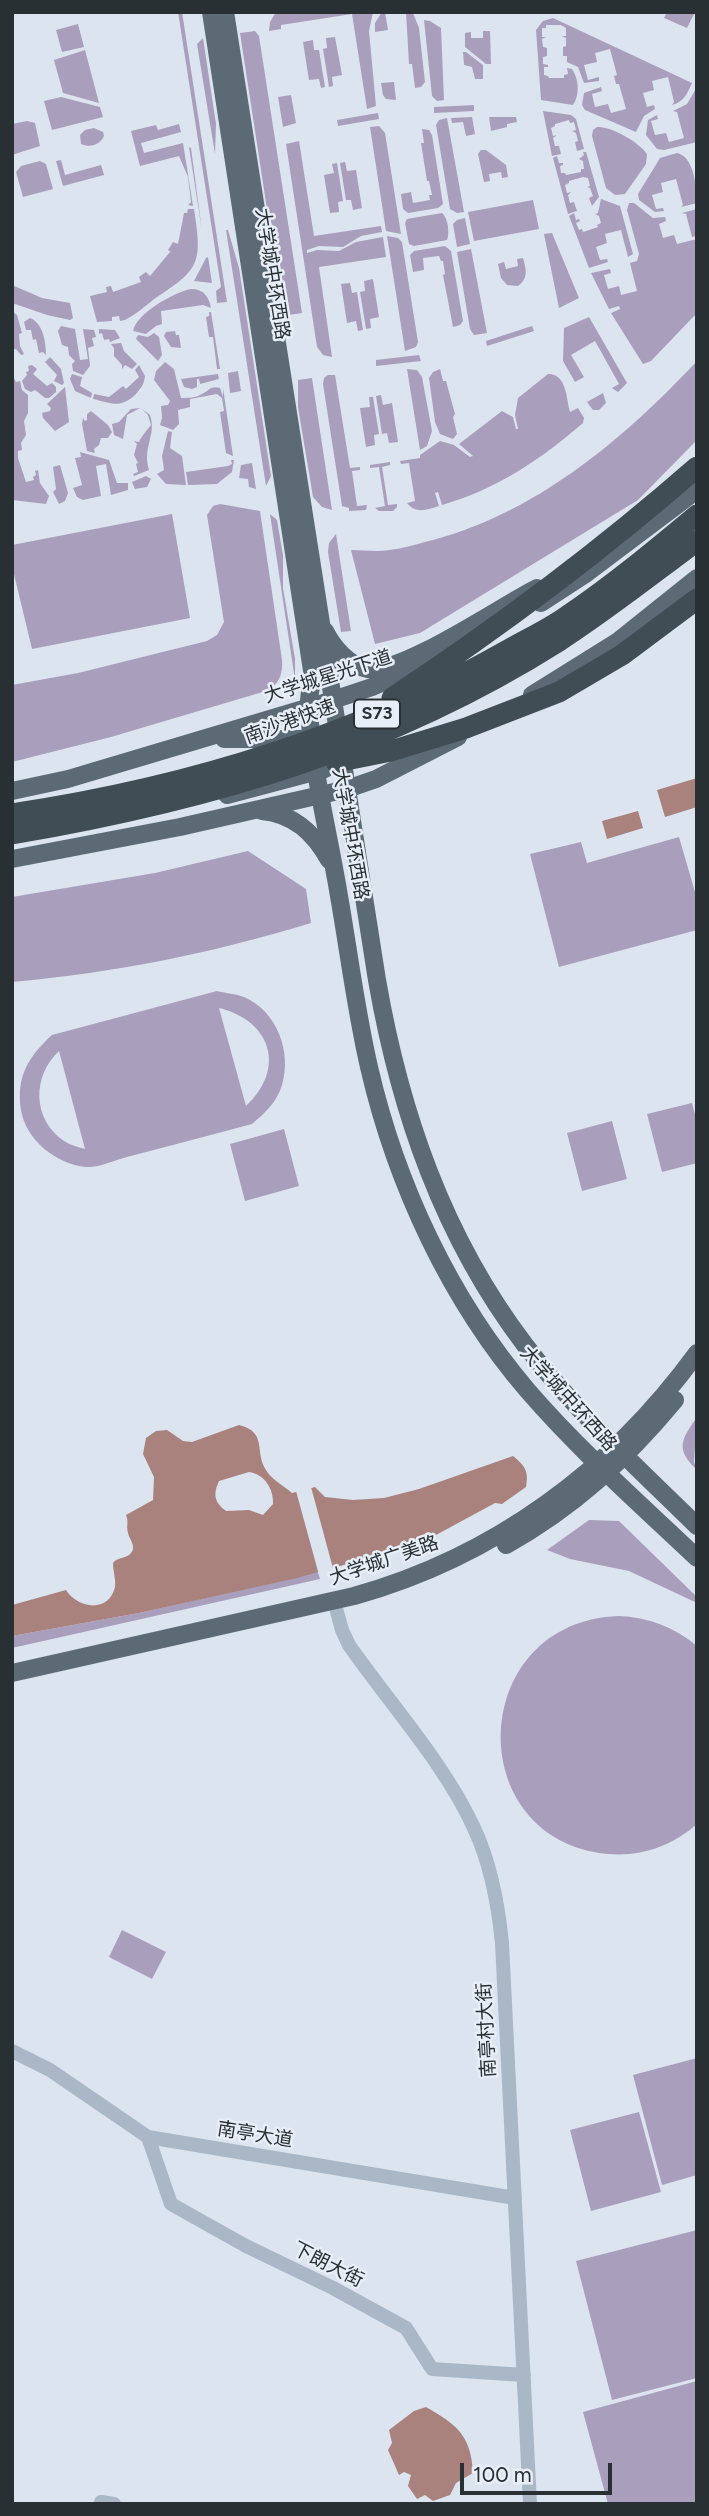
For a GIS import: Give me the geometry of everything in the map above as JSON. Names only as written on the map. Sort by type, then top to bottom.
[{"type":"highway","points":[[347,727],[460,653],[509,617],[697,467]]},
{"type":"highway","name":"南沙港快速","points":[[12,814],[94,801],[222,770],[308,742],[428,693],[565,617],[645,559],[697,515]]},
{"type":"highway","name":"S73","points":[[12,834],[151,808],[289,769],[393,729],[481,685],[591,620],[697,541]]},
{"type":"highway","points":[[289,769],[391,751],[530,705],[559,692],[622,654],[697,599]]},
{"type":"main road","name":"大学城中环西路","points":[[211,12],[313,677],[309,706],[317,772],[372,1078],[398,1164],[422,1223],[455,1285],[527,1390],[697,1559]]},
{"type":"main road","name":"大学城中环西路","points":[[225,12],[333,700],[347,727],[344,763],[347,789],[395,1072],[434,1184],[465,1251],[496,1304],[527,1348],[621,1450],[697,1526]]},
{"type":"main road","name":"大学城星光下道","points":[[12,791],[68,779],[203,739],[333,700],[409,672],[556,595],[697,490]]},
{"type":"main road","points":[[203,739],[313,739],[383,718],[441,695],[601,607],[697,528]]},
{"type":"main road","points":[[320,620],[328,637],[350,661],[366,669],[383,669],[410,659],[531,590],[619,550]]},
{"type":"main road","points":[[12,859],[255,810],[347,789],[376,779],[419,759],[548,686],[617,642],[697,578]]},
{"type":"main road","points":[[77,848],[112,826],[135,816],[244,792],[317,772],[500,713]]},
{"type":"main road","points":[[255,810],[276,813],[300,824],[317,840],[335,869]]},
{"type":"main road","name":"大学城广美路","points":[[621,1450],[697,1353]]},
{"type":"main road","name":"大学城广美路","points":[[12,1685],[335,1606],[474,1550],[603,1468],[697,1373]]},
{"type":"main road","name":"大学城广美路","points":[[12,1673],[335,1606]]},
{"type":"street","name":"南亭村大街","points":[[335,1606],[349,1645],[456,1794],[475,1829],[488,1862],[498,1904],[530,2504]]},
{"type":"street","name":"南亭大道","points":[[12,2051],[50,2070],[148,2137],[515,2198]]},
{"type":"street","name":"下朗大街","points":[[148,2137],[172,2204],[246,2246],[333,2288],[406,2328],[432,2369],[524,2375]]},
{"type":"shaded area","points":[[178,12],[182,12],[227,302],[217,303],[216,291],[221,287]]},
{"type":"shaded area","points":[[276,12],[373,12],[369,31],[376,106],[367,109],[352,14],[281,25],[281,29],[269,31],[270,22]]},
{"type":"shaded area","points":[[382,12],[385,12],[388,30],[375,32],[375,23]]},
{"type":"shaded area","points":[[406,12],[413,13],[419,28],[425,82],[421,87],[415,88],[412,64],[409,64]]},
{"type":"shaded area","points":[[667,12],[695,12],[687,28],[664,18]]},
{"type":"shaded area","points":[[553,18],[692,83],[687,94],[672,105],[674,102],[668,77],[652,81],[654,90],[643,93],[647,107],[654,105],[655,109],[644,116],[636,132],[585,110],[582,105],[584,93],[601,87],[602,91],[592,94],[595,107],[608,104],[611,113],[626,109],[619,84],[616,84],[614,76],[617,75],[610,49],[595,53],[597,62],[584,65],[588,80],[599,77],[599,81],[584,83],[578,67],[567,62],[567,56],[563,56],[566,38],[562,36],[566,36],[566,28],[561,25],[546,25],[546,28],[542,28],[542,37],[546,37],[542,39],[543,47],[547,48],[543,64],[548,65],[544,67],[544,75],[549,78],[564,78],[564,75],[568,74],[567,68],[572,69],[578,92],[573,105],[541,100],[536,30],[543,21]]},
{"type":"shaded area","points":[[424,20],[441,28],[444,100],[437,101],[432,96]]},
{"type":"shaded area","points":[[78,24],[84,47],[62,52],[56,30]]},
{"type":"shaded area","points":[[255,31],[259,36],[302,313],[289,315],[278,281],[240,33]]},
{"type":"shaded area","points":[[483,31],[490,31],[491,64],[486,64],[465,47],[465,33],[471,32],[471,38],[483,38]]},
{"type":"shaded area","points":[[335,37],[342,75],[332,77],[333,86],[329,87],[323,49],[327,48],[326,38]]},
{"type":"shaded area","points":[[203,38],[216,124],[215,154],[197,44]]},
{"type":"shaded area","points":[[313,40],[314,50],[319,50],[325,87],[321,88],[319,79],[309,80],[303,42]]},
{"type":"shaded area","points":[[85,50],[99,103],[63,93],[54,60]]},
{"type":"shaded area","points":[[463,52],[483,65],[483,79],[475,79],[472,67],[464,65]]},
{"type":"shaded area","points":[[394,82],[396,100],[386,99],[381,83]]},
{"type":"shaded area","points":[[697,87],[697,142],[664,150],[657,149],[646,135],[648,120],[657,115],[658,119],[651,121],[655,135],[666,133],[669,142],[684,138],[677,112],[673,111],[687,104]]},
{"type":"shaded area","points":[[291,95],[296,123],[283,127],[278,97]]},
{"type":"shaded area","points":[[61,97],[100,107],[103,117],[52,130],[44,101]]},
{"type":"shaded area","points":[[474,105],[474,111],[434,113],[434,107]]},
{"type":"shaded area","points":[[543,111],[571,115],[576,119],[584,149],[577,151],[576,133],[572,131],[576,130],[574,122],[570,123],[569,120],[551,128],[553,136],[557,135],[553,138],[561,154],[552,156]]},
{"type":"shaded area","points":[[378,113],[379,119],[338,126],[337,120]]},
{"type":"shaded area","points":[[472,117],[475,134],[466,136],[463,122],[452,123],[451,118]]},
{"type":"shaded area","points":[[489,117],[516,117],[517,122],[491,131]]},
{"type":"shaded area","points":[[447,118],[464,212],[457,213],[450,209],[436,125],[439,120]]},
{"type":"shaded area","points":[[27,121],[35,123],[40,146],[12,155],[12,124]]},
{"type":"shaded area","points":[[179,124],[181,132],[141,143],[144,153],[183,143],[193,206],[188,205],[191,202],[188,177],[179,156],[140,166],[131,131],[156,125],[158,130]]},
{"type":"shaded area","points":[[379,126],[385,133],[401,234],[386,231],[370,127]]},
{"type":"shaded area","points":[[597,127],[610,129],[624,136],[647,154],[646,164],[625,194],[615,195],[606,188],[592,136]]},
{"type":"shaded area","points":[[94,128],[103,132],[104,136],[100,142],[88,146],[81,144],[80,135],[85,130]]},
{"type":"shaded area","points":[[422,129],[429,130],[432,135],[443,204],[438,208],[408,213],[403,209],[401,194],[411,192],[413,203],[430,200],[429,195],[432,195],[421,143],[424,143]]},
{"type":"shaded area","points":[[299,141],[314,236],[381,226],[382,232],[361,236],[343,247],[319,246],[307,250],[307,253],[317,250],[339,251],[356,242],[383,237],[386,257],[319,267],[332,357],[323,355],[317,347],[286,144]]},
{"type":"shaded area","points":[[189,147],[191,148],[202,231]]},
{"type":"shaded area","points":[[481,150],[486,150],[506,165],[508,177],[502,178],[501,172],[489,174],[490,181],[484,182],[478,154]]},
{"type":"shaded area","points":[[583,152],[586,152],[599,197],[592,206],[589,198],[593,196],[587,187],[590,186],[588,178],[569,181],[565,185],[567,193],[571,192],[568,195],[570,203],[574,202],[577,211],[568,214],[553,158],[557,156],[559,163],[563,163],[560,166],[561,173],[566,175],[581,172],[581,169],[584,169],[583,161],[579,159],[584,155]]},
{"type":"shaded area","points":[[677,153],[683,155],[691,166],[697,203],[681,207],[683,205],[676,179],[661,183],[663,192],[652,195],[656,209],[663,208],[664,211],[655,212],[639,200],[638,194],[660,158]]},
{"type":"shaded area","points":[[61,160],[65,175],[101,165],[104,175],[63,186],[56,161]]},
{"type":"shaded area","points":[[40,161],[46,164],[53,189],[23,197],[16,172],[21,166]]},
{"type":"shaded area","points":[[345,162],[347,171],[356,170],[362,208],[353,210],[351,200],[346,200],[340,163]]},
{"type":"shaded area","points":[[337,163],[343,201],[338,202],[339,212],[330,213],[324,175],[334,173],[332,164]]},
{"type":"shaded area","points":[[601,199],[620,206],[633,254],[628,257],[621,230],[605,234],[607,243],[596,247],[600,260],[607,259],[608,262],[589,268],[569,216],[574,213],[576,220],[580,221],[576,223],[579,230],[582,229],[583,232],[598,227],[601,223],[599,216],[595,214],[598,213]]},
{"type":"shaded area","points":[[533,200],[539,229],[474,241],[468,212]]},
{"type":"shaded area","points":[[629,203],[634,203],[653,218],[665,217],[666,221],[659,224],[663,238],[674,235],[677,244],[697,239],[697,313],[651,361],[643,364],[611,313],[620,309],[619,306],[609,309],[591,273],[610,269],[611,273],[604,275],[608,289],[619,286],[621,295],[637,291],[630,263],[637,261],[639,254],[627,210]]},
{"type":"shaded area","points":[[188,209],[194,209],[198,241],[195,262],[190,271],[129,318],[120,321],[119,316],[112,317],[112,321],[97,322],[90,296],[107,292],[106,287],[111,286],[113,292],[141,282],[139,277],[146,272],[150,276],[170,252],[172,253],[168,250],[173,242],[178,244],[184,213],[187,213]]},
{"type":"shaded area","points":[[697,209],[697,236],[692,237],[686,214],[682,213]]},
{"type":"shaded area","points":[[442,213],[448,226],[447,240],[414,246],[409,244],[405,223],[407,219]]},
{"type":"shaded area","points":[[465,218],[470,244],[457,247],[453,224]]},
{"type":"shaded area","points":[[226,230],[239,268],[271,476],[266,486]]},
{"type":"shaded area","points":[[552,233],[579,298],[559,308],[544,234]]},
{"type":"shaded area","points":[[387,236],[398,238],[402,242],[418,342],[416,347],[405,351]]},
{"type":"shaded area","points":[[445,246],[451,251],[463,321],[453,327],[443,261],[439,256],[423,258],[424,270],[413,272],[410,255],[414,251]]},
{"type":"shaded area","points":[[471,249],[487,333],[474,335],[470,329],[457,252]]},
{"type":"shaded area","points":[[208,257],[212,283],[194,281],[206,258]]},
{"type":"shaded area","points":[[523,258],[526,270],[524,280],[518,286],[507,285],[501,278],[498,264],[504,262],[506,269],[518,266],[517,259]]},
{"type":"shaded area","points":[[373,279],[379,317],[370,319],[371,328],[366,329],[360,292],[365,291],[364,281]]},
{"type":"shaded area","points":[[350,283],[352,293],[357,292],[363,330],[358,331],[356,321],[347,323],[341,284]]},
{"type":"shaded area","points":[[12,285],[42,298],[70,303],[73,318],[70,320],[47,315],[12,303]]},
{"type":"shaded area","points":[[191,289],[205,294],[211,308],[203,305],[161,311],[162,324],[146,334],[133,331],[148,311],[175,294]]},
{"type":"shaded area","points":[[12,311],[17,315],[22,333],[19,334],[20,346],[24,354],[21,355],[16,349],[12,350]]},
{"type":"shaded area","points":[[209,312],[220,369],[217,369],[213,337],[209,337],[206,317]]},
{"type":"shaded area","points":[[589,317],[627,383],[618,392],[612,388],[619,384],[595,341],[571,355],[584,377],[575,382],[563,361],[564,328]]},
{"type":"shaded area","points":[[30,318],[41,328],[46,355],[39,353],[31,330],[26,330],[24,322]]},
{"type":"shaded area","points":[[61,326],[75,329],[80,360],[88,359],[83,329],[94,330],[94,346],[88,348],[90,366],[83,375],[73,371],[72,364],[75,361],[69,355],[68,347],[62,345],[58,331]]},
{"type":"shaded area","points":[[532,326],[534,331],[487,346],[486,341]]},
{"type":"shaded area","points":[[99,329],[115,330],[120,338],[110,342],[109,339],[104,340]]},
{"type":"shaded area","points":[[175,331],[176,335],[179,335],[181,348],[171,347],[164,336],[166,332]]},
{"type":"shaded area","points":[[154,333],[159,337],[162,355],[158,361],[136,339],[138,335],[148,337]]},
{"type":"shaded area","points":[[121,343],[124,351],[137,364],[132,369],[125,365],[122,369],[114,356],[111,344]]},
{"type":"shaded area","points":[[419,355],[421,361],[376,366],[376,360]]},
{"type":"shaded area","points":[[50,357],[61,369],[64,383],[62,385],[54,381],[57,375],[45,362]]},
{"type":"shaded area","points":[[697,361],[697,440],[638,500],[420,633],[375,644],[351,550],[384,551],[402,548],[465,530],[503,514],[539,494],[607,446]]},
{"type":"shaded area","points":[[165,362],[174,369],[181,398],[198,396],[214,387],[220,388],[223,397],[223,388],[233,456],[226,453],[220,412],[224,411],[222,398],[217,394],[190,399],[190,407],[178,410],[179,424],[173,430],[160,425],[161,406],[168,405],[170,401],[154,380],[156,371]]},
{"type":"shaded area","points":[[32,365],[37,369],[33,374],[47,386],[52,383],[56,387],[56,392],[49,398],[35,390],[31,392],[25,389],[22,381],[29,371],[28,366]]},
{"type":"shaded area","points":[[139,365],[145,376],[135,395],[115,404],[93,399],[94,394],[109,397],[123,386],[126,389],[139,377],[135,370]]},
{"type":"shaded area","points":[[407,369],[417,370],[422,377],[432,431],[427,446],[420,450]]},
{"type":"shaded area","points":[[440,369],[455,414],[453,417],[457,434],[453,439],[440,434],[435,422],[429,378],[433,372]]},
{"type":"shaded area","points":[[238,371],[241,391],[230,393],[228,373]]},
{"type":"shaded area","points":[[12,374],[16,382],[20,381],[22,390],[28,395],[28,413],[24,421],[26,435],[21,443],[22,450],[18,451],[18,458],[26,482],[34,480],[35,471],[38,470],[40,483],[49,496],[46,504],[12,500]]},
{"type":"shaded area","points":[[72,374],[82,377],[80,386],[92,393],[91,398],[75,391],[70,379]]},
{"type":"shaded area","points":[[218,374],[219,379],[200,384],[197,379],[197,387],[192,389],[184,387],[181,379]]},
{"type":"shaded area","points":[[548,374],[554,375],[562,382],[570,412],[578,408],[584,418],[583,423],[534,461],[481,491],[442,505],[438,492],[435,493],[439,506],[430,509],[414,509],[407,503],[415,501],[409,463],[401,464],[400,461],[420,458],[420,455],[440,441],[454,445],[470,457],[473,456],[459,444],[502,411],[513,417],[518,429],[515,415],[518,398]]},
{"type":"shaded area","points":[[328,375],[335,375],[350,468],[360,467],[360,470],[352,471],[357,506],[367,505],[366,510],[349,511],[349,508],[342,506],[323,384]]},
{"type":"shaded area","points":[[312,378],[332,510],[322,507],[313,497],[298,407],[298,380]]},
{"type":"shaded area","points":[[65,387],[69,422],[55,431],[43,418],[42,413],[50,411],[51,408],[47,404]]},
{"type":"shaded area","points":[[603,393],[606,403],[599,410],[593,410],[587,402]]},
{"type":"shaded area","points":[[381,395],[383,405],[392,403],[398,442],[389,443],[387,433],[382,434],[376,396]]},
{"type":"shaded area","points":[[369,397],[373,397],[379,434],[374,435],[375,445],[366,447],[360,408],[370,407]]},
{"type":"shaded area","points":[[140,408],[127,415],[123,439],[114,435],[112,424],[119,422],[131,409]]},
{"type":"shaded area","points":[[142,409],[150,415],[152,422],[147,455],[149,470],[134,476],[133,474],[138,472],[138,463],[134,455],[137,444],[134,441],[139,442],[151,425],[148,415]]},
{"type":"shaded area","points":[[91,411],[108,425],[112,432],[108,438],[101,438],[94,449],[95,453],[87,451],[82,424],[83,418],[87,420],[87,414]]},
{"type":"shaded area","points":[[168,431],[172,432],[170,448],[182,456],[186,485],[166,484],[157,474],[164,470],[162,456]]},
{"type":"shaded area","points":[[80,452],[109,460],[117,483],[128,483],[128,490],[111,495],[106,464],[96,466],[101,496],[83,500],[77,497],[73,488],[82,485],[75,458],[81,457]]},
{"type":"shaded area","points":[[231,460],[234,460],[232,472],[217,484],[188,485],[186,472],[228,466],[232,464]]},
{"type":"shaded area","points":[[390,462],[390,465],[382,467],[388,505],[397,504],[397,507],[393,511],[379,511],[375,508],[385,506],[379,467],[370,468],[370,465]]},
{"type":"shaded area","points":[[252,463],[256,489],[249,487],[248,479],[239,478],[241,465]]},
{"type":"shaded area","points":[[60,465],[68,493],[65,501],[59,504],[53,492],[56,489],[53,467]]},
{"type":"shaded area","points":[[146,476],[151,479],[147,487],[135,489],[132,482]]},
{"type":"shaded area","points":[[220,504],[260,511],[282,660],[282,670],[277,682],[266,691],[111,737],[12,762],[12,685],[78,673],[207,641],[217,635],[224,622],[207,515],[213,506]]},
{"type":"shaded area","points":[[172,514],[190,618],[32,649],[12,566],[12,545]]},
{"type":"shaded area","points":[[270,514],[277,520],[283,555],[283,588],[295,659],[295,680]]},
{"type":"shaded area","points":[[336,534],[351,631],[341,632],[328,552],[329,543]]},
{"type":"shaded area","points":[[697,778],[697,807],[665,817],[657,790]]},
{"type":"shaded area","points":[[638,811],[643,828],[607,839],[602,821]]},
{"type":"shaded area","points":[[679,837],[697,899],[697,930],[559,967],[530,854],[581,842],[587,863]]},
{"type":"shaded area","points":[[248,851],[306,889],[311,923],[237,944],[163,960],[12,982],[12,897],[155,873]]},
{"type":"shaded area","points":[[217,991],[244,997],[265,1012],[273,1022],[283,1046],[285,1072],[274,1102],[252,1124],[86,1167],[64,1161],[44,1149],[29,1131],[21,1110],[20,1087],[26,1068],[36,1051],[52,1035]],"holes":[[[219,1008],[237,1014],[251,1024],[261,1035],[267,1048],[269,1062],[266,1077],[246,1106]],[[59,1051],[85,1149],[66,1142],[53,1132],[41,1109],[40,1085],[50,1061]]]},
{"type":"shaded area","points":[[692,1103],[697,1122],[697,1163],[662,1172],[647,1114]]},
{"type":"shaded area","points":[[612,1121],[627,1179],[582,1191],[567,1133]]},
{"type":"shaded area","points":[[284,1129],[299,1186],[245,1201],[230,1144]]},
{"type":"shaded area","points":[[697,1417],[694,1462],[697,1470],[685,1456],[683,1444]]},
{"type":"shaded area","points":[[239,1425],[248,1428],[254,1432],[263,1463],[274,1479],[292,1493],[315,1487],[325,1497],[353,1500],[384,1498],[419,1489],[513,1456],[525,1469],[527,1481],[526,1487],[502,1504],[495,1503],[436,1535],[376,1556],[297,1578],[139,1613],[12,1636],[12,1605],[66,1590],[78,1601],[93,1605],[106,1601],[112,1595],[115,1587],[113,1563],[133,1550],[127,1531],[126,1515],[153,1500],[154,1477],[143,1454],[146,1438],[156,1431],[167,1430],[183,1441],[192,1442]],"holes":[[[249,1472],[264,1479],[272,1493],[273,1504],[263,1515],[249,1510],[226,1511],[222,1508],[216,1498],[219,1481]]]},
{"type":"shaded area","points":[[589,1520],[619,1521],[697,1597],[697,1603],[629,1571],[570,1559],[547,1550]]},
{"type":"shaded area","points":[[318,1572],[320,1579],[12,1648],[12,1636],[139,1613]]},
{"type":"shaded area","points":[[619,1616],[660,1624],[697,1646],[697,1824],[667,1844],[632,1854],[608,1854],[560,1840],[526,1812],[506,1774],[501,1732],[510,1690],[532,1653],[569,1627]]},
{"type":"shaded area","points":[[122,1930],[166,1952],[152,1979],[109,1957]]},
{"type":"shaded area","points":[[697,2058],[697,2175],[662,2185],[633,2075]]},
{"type":"shaded area","points":[[639,2112],[661,2192],[591,2211],[570,2130]]},
{"type":"shaded area","points":[[697,2230],[697,2378],[612,2400],[576,2261]]},
{"type":"shaded area","points":[[697,2381],[697,2504],[608,2504],[583,2412]]},
{"type":"shaded area","points":[[426,2407],[460,2432],[469,2449],[473,2473],[456,2483],[450,2495],[433,2501],[425,2495],[417,2499],[408,2486],[411,2475],[404,2472],[399,2475],[388,2450],[392,2443],[389,2430],[414,2411]]},
{"type":"pier","points":[[311,1487],[334,1572],[319,1575],[296,1491]]}]
